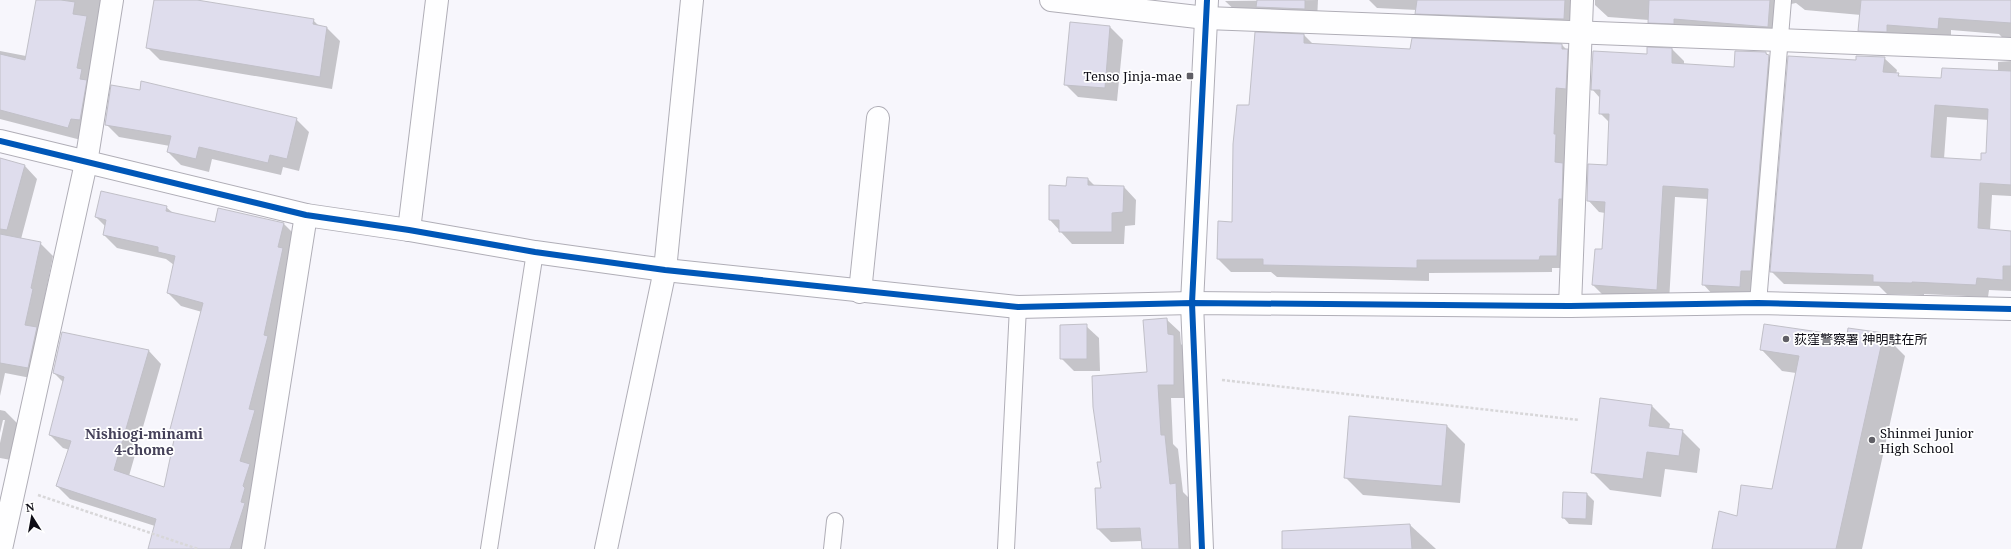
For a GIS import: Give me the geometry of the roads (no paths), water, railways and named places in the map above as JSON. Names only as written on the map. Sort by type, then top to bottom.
[{"type":"street","points":[[1,549],[86,163],[112,0]]},
{"type":"street","points":[[409,230],[437,0]]},
{"type":"street","points":[[606,549],[664,270],[692,0]]},
{"type":"street","points":[[1051,0],[1581,34],[1779,39],[2011,49]]},
{"type":"street","points":[[1570,306],[1582,0]]},
{"type":"street","points":[[1202,549],[1192,303],[1207,9]]},
{"type":"street","points":[[860,292],[878,118]]},
{"type":"street","points":[[0,141],[306,215],[409,230],[536,252],[664,270],[860,292],[1018,307],[1192,303],[1570,306],[1758,304],[2011,309]]},
{"type":"street","points":[[253,549],[306,215]]},
{"type":"lane","points":[[1758,304],[1783,0]]},
{"type":"lane","points":[[489,549],[536,252]]},
{"type":"lane","points":[[1006,549],[1018,307]]},
{"type":"lane","points":[[832,549],[835,521]]},
{"type":"place","name":"Tenso Jinja-mae","points":[[1190,76]]},
{"type":"place","name":"荻窪警察署 神明駐在所","points":[[1786,339]]},
{"type":"place","name":"Shinmei Junior High School","points":[[1872,440]]},
{"type":"district","name":"Nishiogi-minami 4-chome","points":[[144,442]]}]
